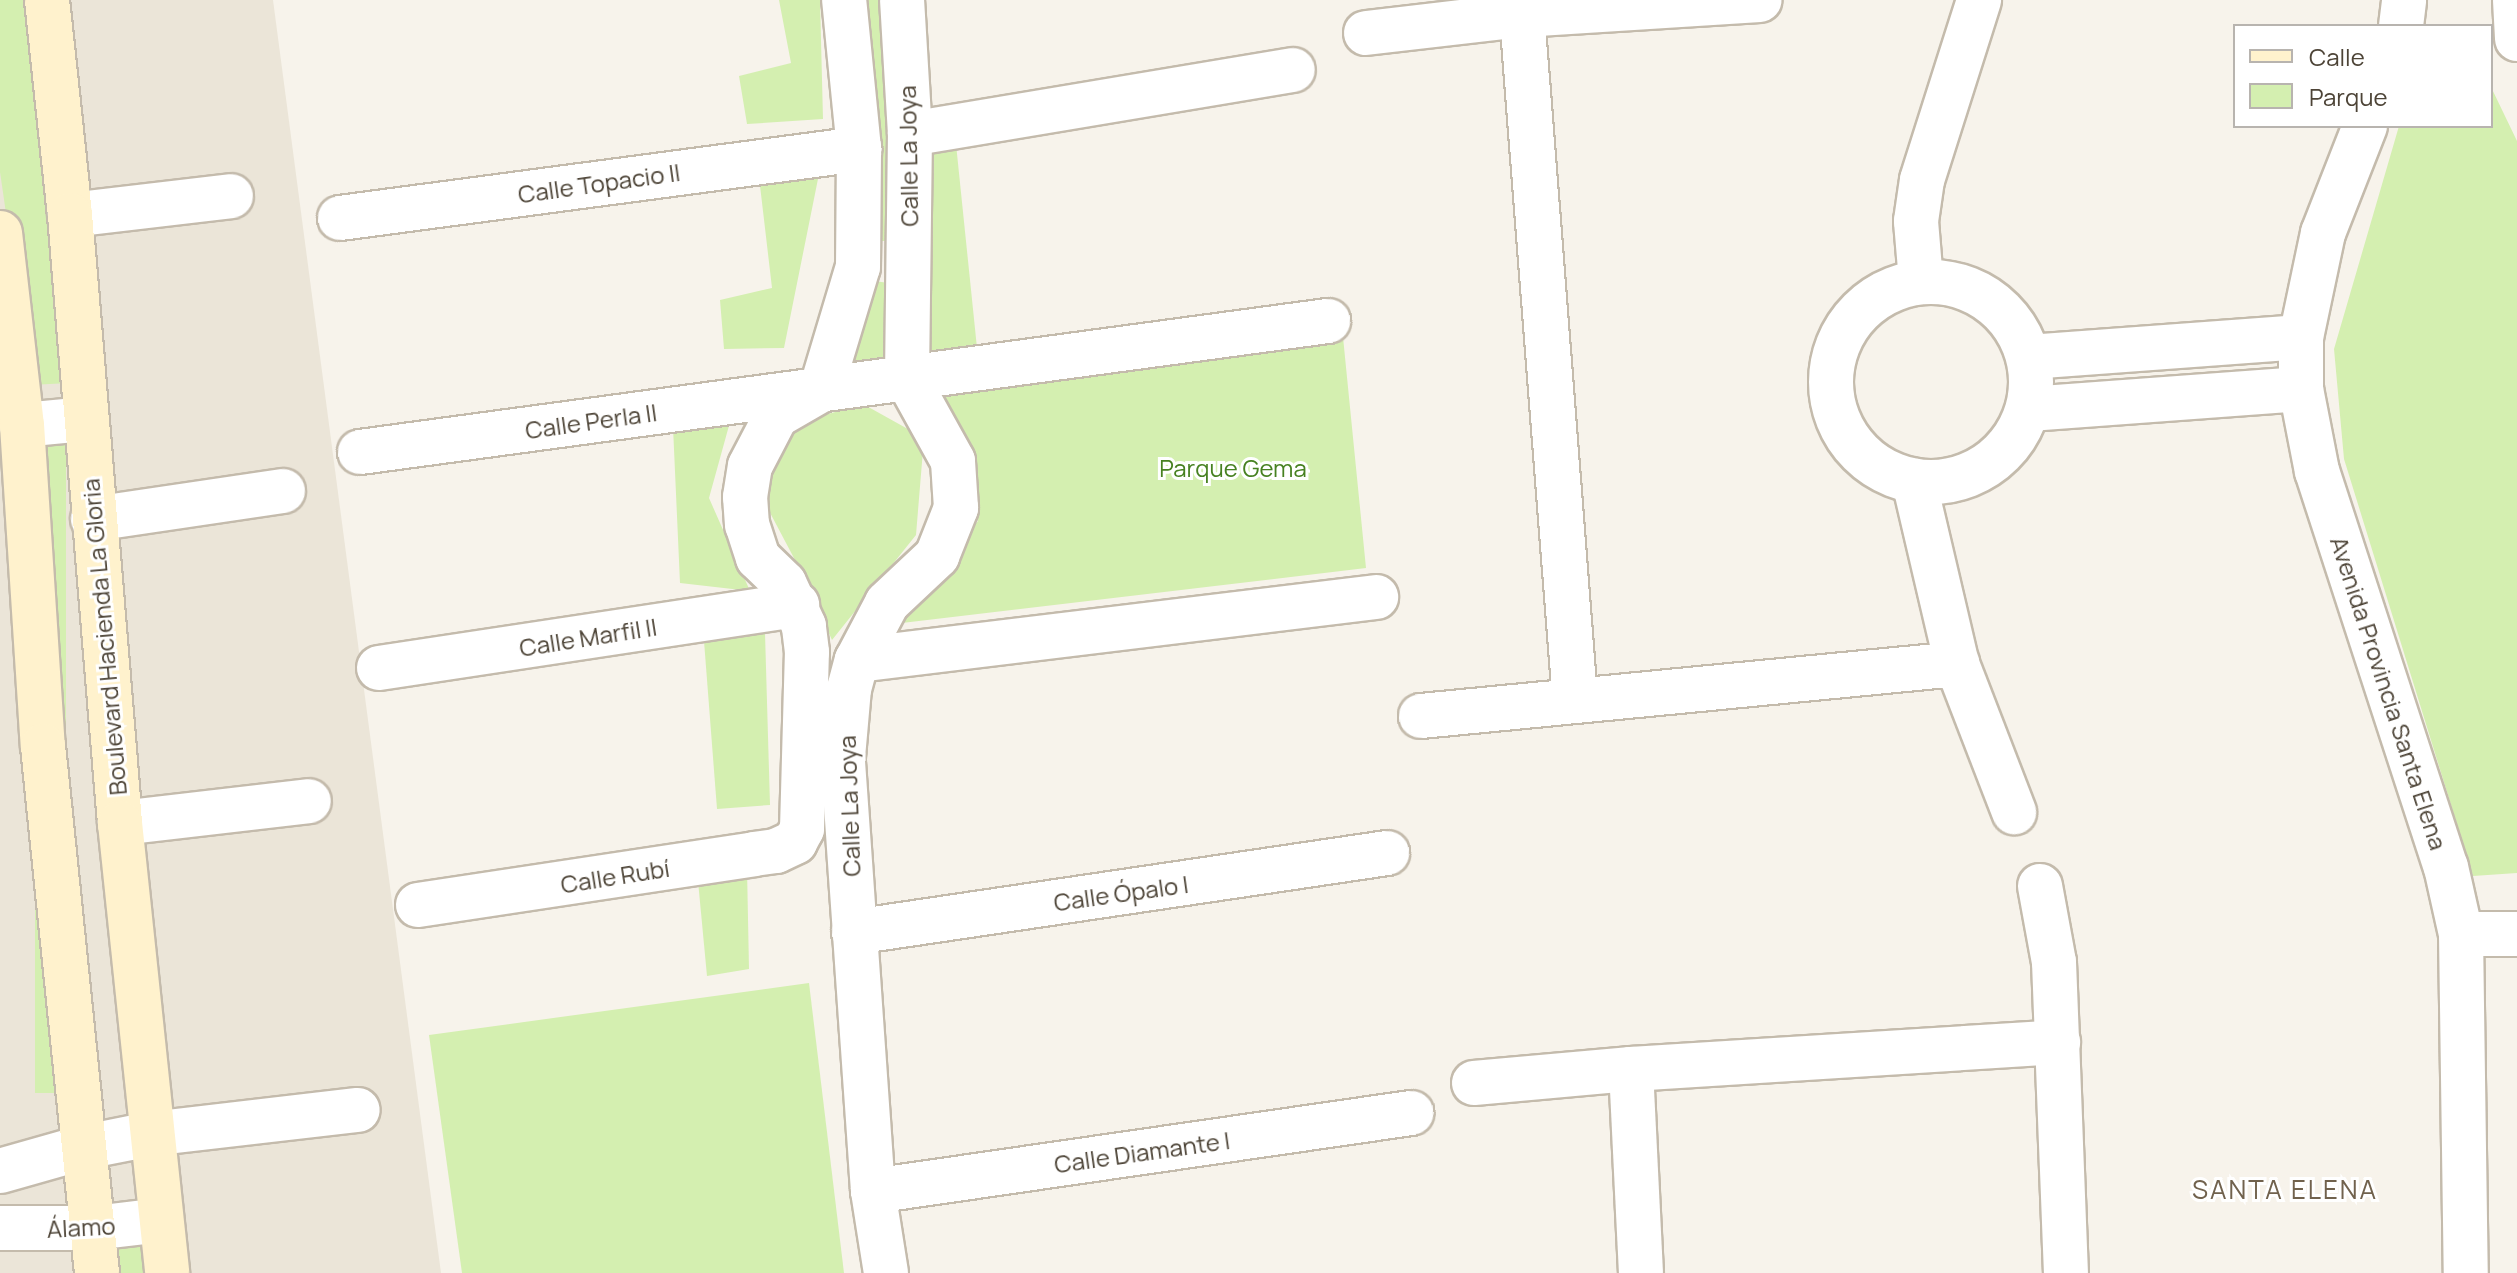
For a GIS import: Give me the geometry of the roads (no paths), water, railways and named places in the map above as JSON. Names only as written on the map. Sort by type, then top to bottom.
[{"type":"street","name":"Boulevard Hacienda La Gloria","points":[[47,0],[70,215],[120,823],[150,1134],[167,1273]]},
{"type":"street","name":"Calle La Joya","points":[[802,829],[807,652],[797,605],[784,583],[758,558],[747,525],[745,497],[750,466],[776,416],[821,390],[858,267],[859,149],[844,0]]},
{"type":"street","name":"Calle La Joya","points":[[886,1273],[873,1191],[854,932],[843,757],[849,689],[857,660],[887,603],[937,556],[956,508],[953,461],[907,378],[910,134],[902,0]]},
{"type":"street","points":[[1366,33],[1522,15],[1760,0]]},
{"type":"street","points":[[1921,281],[1916,221],[1922,180],[1979,0]]},
{"type":"street","points":[[2401,24],[2404,0]]},
{"type":"street","points":[[1522,15],[1575,699]]},
{"type":"street","points":[[910,134],[1293,70]]},
{"type":"street","name":"Avenida Provincia Santa Elena","points":[[2364,128],[2323,233],[2301,337],[2301,389],[2317,471],[2446,867],[2461,934],[2466,1273]]},
{"type":"street","name":"Calle Topacio II","points":[[340,218],[859,149]]},
{"type":"street","points":[[70,215],[231,196]]},
{"type":"street","points":[[0,233],[22,425],[43,746],[97,1273]]},
{"type":"street","points":[[858,267],[909,267]]},
{"type":"street","points":[[1921,281],[1950,283],[1977,292],[2001,309],[2018,330],[2029,357],[2033,383],[2029,409],[2017,435],[1997,458],[1972,474],[1943,482],[1914,481],[1884,470],[1858,451],[1840,425],[1831,394],[1832,362],[1843,332],[1863,307],[1890,290],[1921,281]]},
{"type":"street","name":"Calle Perla II","points":[[360,452],[1328,321]]},
{"type":"street","points":[[2029,357],[2301,337]]},
{"type":"street","points":[[2029,409],[2301,389]]},
{"type":"street","points":[[22,425],[86,419]]},
{"type":"street","points":[[1914,481],[1957,664],[2014,812]]},
{"type":"street","points":[[93,519],[283,491]]},
{"type":"street","points":[[857,660],[1376,597]]},
{"type":"street","name":"Calle Marfil II","points":[[379,668],[797,605]]},
{"type":"street","points":[[1421,716],[1957,664]]},
{"type":"street","points":[[120,823],[309,801]]},
{"type":"street","name":"Calle Rubí","points":[[418,905],[776,851],[795,842],[802,829]]},
{"type":"street","name":"Calle Ópalo I","points":[[854,932],[1387,853]]},
{"type":"street","points":[[2040,886],[2054,962],[2066,1273]]},
{"type":"street","points":[[2461,934],[2517,934]]},
{"type":"street","points":[[1474,1083],[1631,1069],[2058,1042]]},
{"type":"street","points":[[1631,1069],[1641,1273]]},
{"type":"street","points":[[0,1171],[85,1147],[150,1134],[358,1110]]},
{"type":"street","name":"Calle Diamante I","points":[[873,1191],[1411,1113]]},
{"type":"street","name":"Álamo","points":[[0,1228],[94,1228],[161,1220]]},
{"type":"district","name":"SANTA ELENA","points":[[2285,1190]]},
{"type":"park label","name":"Parque Gema","points":[[1233,468]]}]
